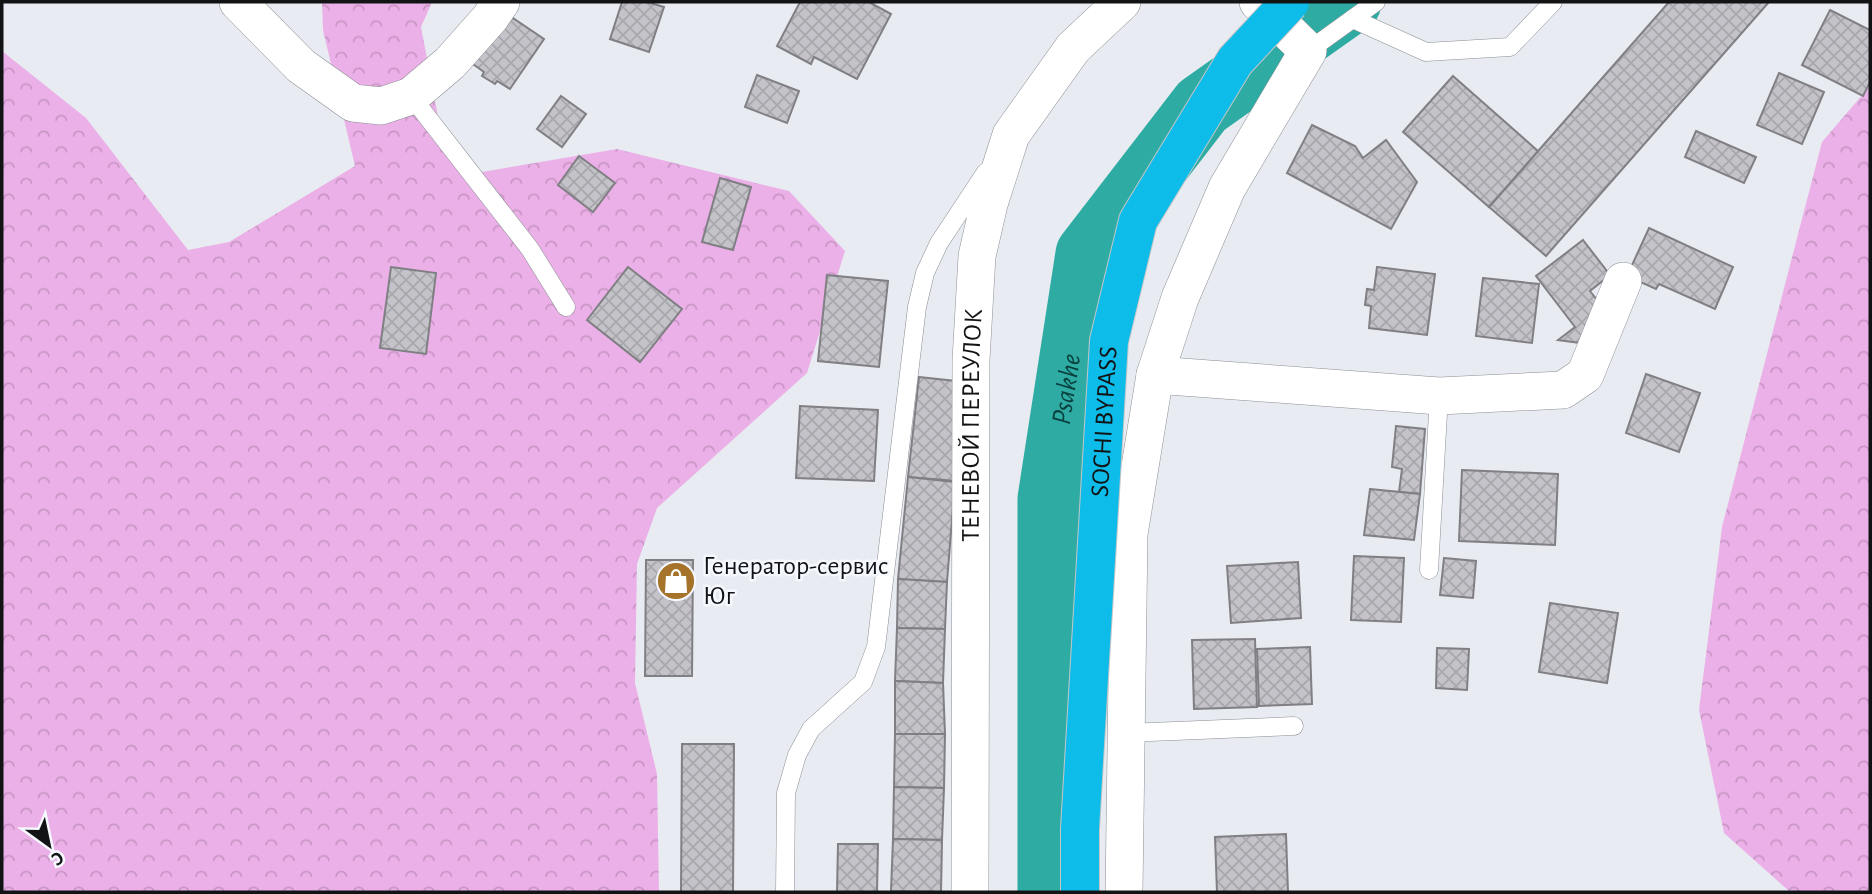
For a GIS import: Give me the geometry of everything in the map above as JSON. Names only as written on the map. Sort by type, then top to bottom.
[{"type":"highway","name":"SOCHI BYPASS","points":[[1080,892],[1080,828],[1109,341],[1112,328],[1138,221],[1235,61],[1290,2]]},
{"type":"street","points":[[237,2],[301,66],[353,103],[381,106],[411,96],[450,63],[501,2]]},
{"type":"street","name":"ТЕНЕВОЙ ПЕРЕУЛОК","points":[[970,892],[971,373],[977,256],[989,204],[1011,135],[1073,48],[1122,2]]},
{"type":"street","points":[[1124,892],[1129,534],[1155,375],[1180,298],[1227,188],[1308,51],[1258,2]]},
{"type":"street","points":[[1155,375],[1439,396],[1563,390],[1585,375],[1623,281]]},
{"type":"lane","points":[[1308,51],[1376,2]]},
{"type":"lane","points":[[1353,19],[1426,52],[1510,47],[1553,2]]},
{"type":"lane","points":[[411,96],[530,249],[566,307]]},
{"type":"lane","points":[[785,892],[786,793],[797,755],[811,729],[863,682],[876,647],[917,307],[925,272],[939,243],[1011,135]]},
{"type":"lane","points":[[1429,570],[1439,396]]},
{"type":"lane","points":[[1126,733],[1294,726]]},
{"type":"green space","points":[[322,2],[432,2],[421,27],[438,117],[464,175],[617,149],[789,191],[845,251],[807,373],[657,508],[637,564],[635,683],[657,774],[659,892],[2,892],[2,51],[86,118],[188,250],[229,242],[355,166],[323,30]]},
{"type":"green space","points":[[1870,86],[1870,892],[1790,892],[1724,833],[1699,710],[1722,527],[1822,142]]},
{"type":"building","points":[[622,2],[647,2],[664,7],[649,52],[610,39]]},
{"type":"building","points":[[800,2],[869,2],[891,14],[857,79],[814,57],[811,64],[777,46]]},
{"type":"building","points":[[1669,2],[1769,2],[1546,256],[1489,207]]},
{"type":"building","points":[[1830,10],[1870,30],[1870,82],[1863,96],[1802,65]]},
{"type":"building","points":[[504,12],[544,39],[510,89],[482,76],[484,72],[470,62]]},
{"type":"building","points":[[1779,73],[1824,92],[1802,144],[1757,125]]},
{"type":"building","points":[[757,75],[799,91],[787,123],[745,107]]},
{"type":"building","points":[[1453,76],[1538,151],[1489,207],[1403,132]]},
{"type":"building","points":[[561,96],[586,114],[562,147],[537,129]]},
{"type":"building","points":[[1312,125],[1355,146],[1363,158],[1386,140],[1417,182],[1391,229],[1287,173]]},
{"type":"building","points":[[1696,131],[1756,157],[1744,183],[1685,157]]},
{"type":"building","points":[[579,156],[615,183],[593,212],[558,185]]},
{"type":"building","points":[[720,178],[751,187],[733,250],[702,242]]},
{"type":"building","points":[[1649,228],[1733,267],[1715,309],[1659,284],[1656,289],[1627,276]]},
{"type":"building","points":[[1583,240],[1610,275],[1590,291],[1605,310],[1587,344],[1558,340],[1575,327],[1536,276]]},
{"type":"building","points":[[391,267],[436,273],[426,354],[380,348]]},
{"type":"building","points":[[628,267],[682,309],[640,362],[587,320]]},
{"type":"building","points":[[1377,267],[1435,274],[1427,335],[1369,328],[1371,306],[1365,305],[1367,289],[1374,290]]},
{"type":"building","points":[[827,275],[888,281],[879,367],[818,361]]},
{"type":"building","points":[[1483,278],[1539,284],[1532,343],[1476,336]]},
{"type":"building","points":[[1646,374],[1700,393],[1679,452],[1626,433]]},
{"type":"building","points":[[919,377],[965,382],[956,481],[908,477]]},
{"type":"building","points":[[800,406],[878,410],[874,481],[796,478]]},
{"type":"building","points":[[1396,426],[1425,429],[1420,494],[1399,492],[1402,469],[1392,467]]},
{"type":"building","points":[[1462,470],[1558,474],[1555,545],[1459,541]]},
{"type":"building","points":[[908,477],[955,482],[947,582],[898,579]]},
{"type":"building","points":[[1370,489],[1420,494],[1414,540],[1364,535]]},
{"type":"building","points":[[1354,556],[1404,558],[1401,622],[1351,620]]},
{"type":"building","points":[[1444,558],[1476,561],[1473,598],[1440,595]]},
{"type":"building","points":[[646,560],[693,560],[692,676],[645,676]]},
{"type":"building","points":[[1298,562],[1301,618],[1231,623],[1227,566]]},
{"type":"building","points":[[898,579],[947,582],[945,629],[897,628]]},
{"type":"building","points":[[1550,603],[1618,613],[1607,683],[1539,672]]},
{"type":"building","points":[[897,628],[945,629],[943,683],[895,681]]},
{"type":"building","points":[[1255,639],[1257,707],[1194,709],[1192,640]]},
{"type":"building","points":[[1310,647],[1312,704],[1259,706],[1257,649]]},
{"type":"building","points":[[1437,648],[1469,649],[1467,690],[1436,688]]},
{"type":"building","points":[[895,681],[943,683],[945,734],[895,734]]},
{"type":"building","points":[[895,734],[945,734],[944,788],[894,787]]},
{"type":"building","points":[[682,744],[734,744],[733,892],[681,892]]},
{"type":"building","points":[[894,787],[944,788],[942,840],[893,839]]},
{"type":"building","points":[[1286,834],[1288,892],[1217,892],[1215,837]]},
{"type":"building","points":[[893,839],[942,840],[941,892],[891,891]]},
{"type":"building","points":[[838,844],[878,844],[877,892],[837,892]]},
{"type":"waterway","name":"Psakhe","points":[[1050,892],[1050,499],[1088,254],[1202,106],[1349,2]]},
{"type":"place","name":"Генератор-сервис Юг","points":[[676,581]]}]
